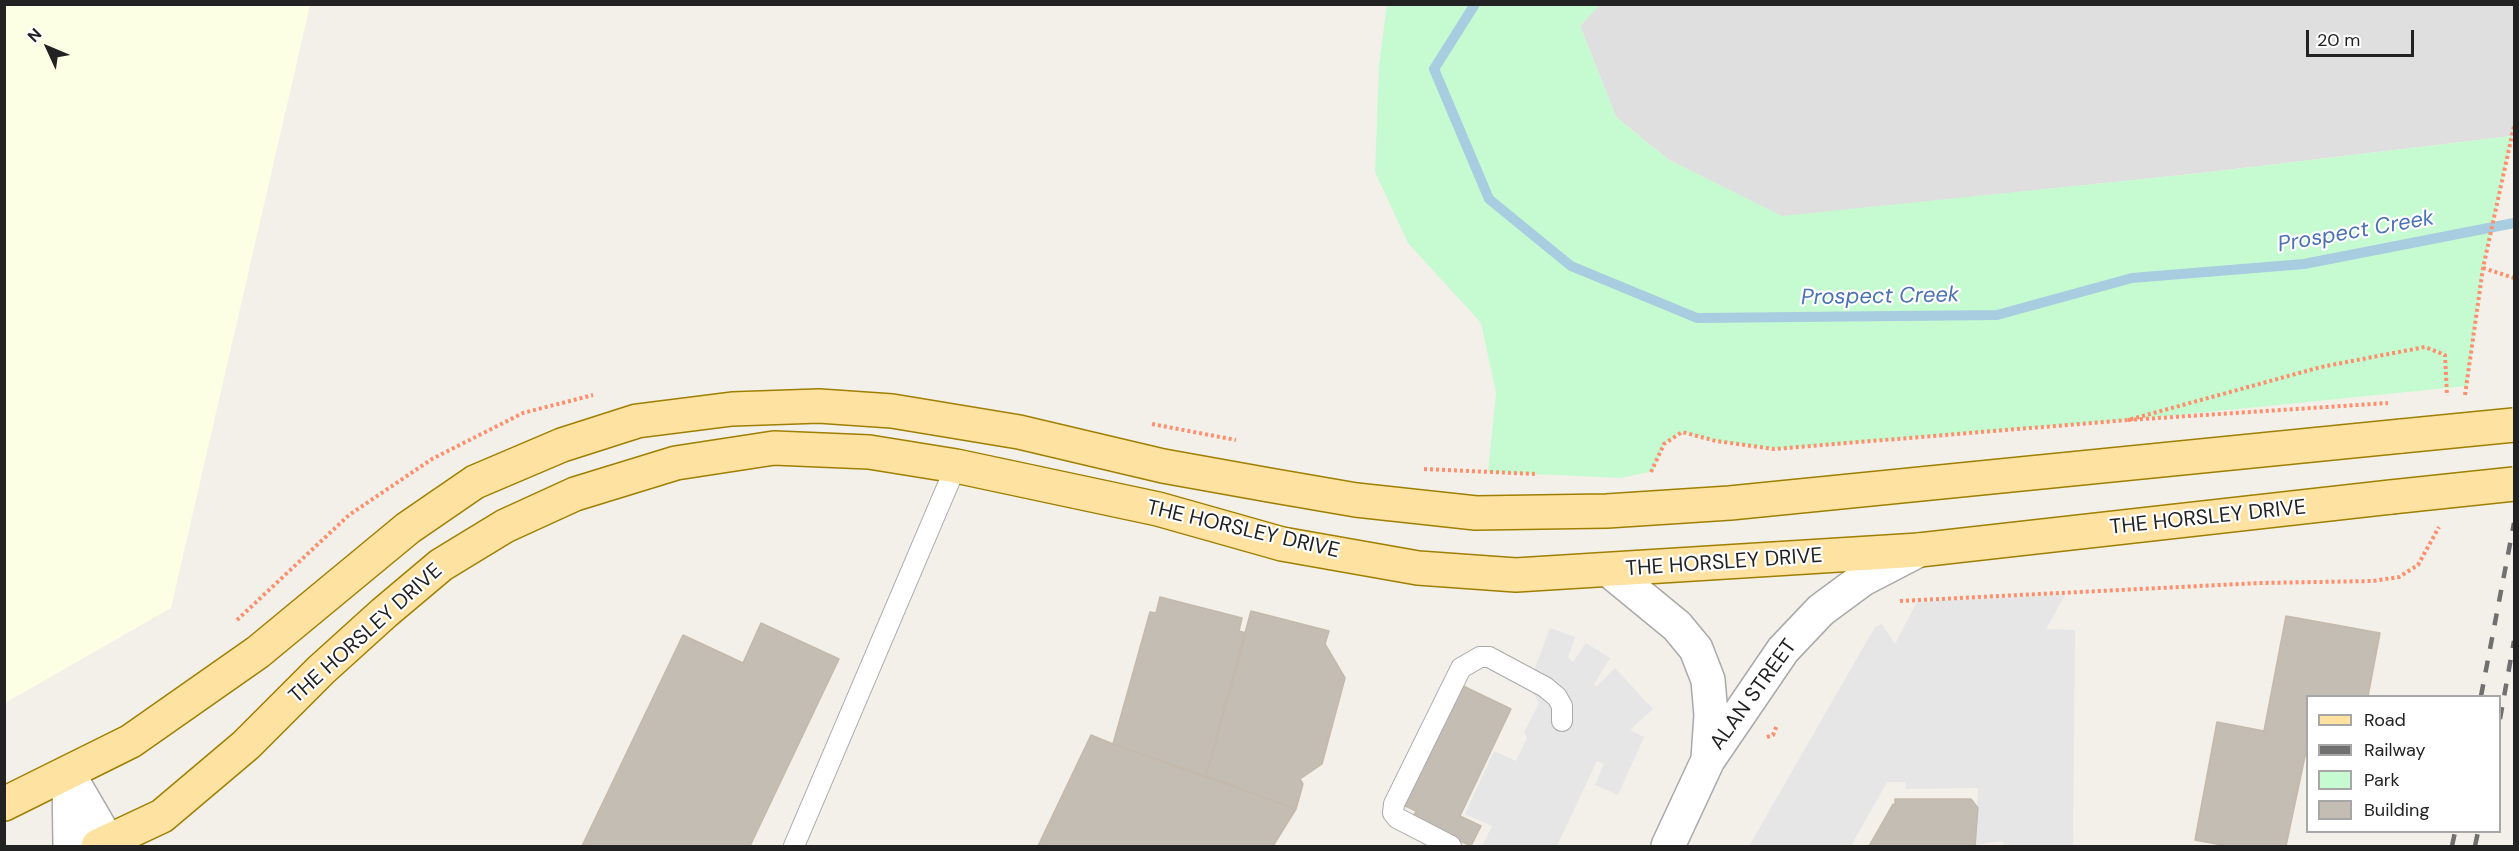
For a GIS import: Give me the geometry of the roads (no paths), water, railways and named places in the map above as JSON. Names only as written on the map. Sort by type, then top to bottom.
[{"type":"main road","points":[[4,804],[69,775],[131,741],[258,652],[408,528],[475,482],[562,445],[637,421],[743,408],[819,406],[892,411],[1019,432],[1163,466],[1269,485],[1356,500],[1476,513],[1607,511],[1730,503],[2514,425]]},
{"type":"main road","name":"THE HORSLEY DRIVE","points":[[105,845],[162,816],[246,745],[321,670],[441,565],[504,526],[575,494],[676,463],[774,448],[869,452],[956,466],[1158,509],[1282,544],[1418,568],[1516,575],[1610,571],[1919,550],[2514,484]]},
{"type":"street","name":"ALAN STREET","points":[[1668,846],[1708,760],[1783,650],[1821,610],[1863,579],[1919,550]]},
{"type":"street","name":"ALAN STREET","points":[[1610,571],[1677,626],[1696,649],[1708,680],[1711,715],[1708,760]]},
{"type":"street","points":[[69,775],[105,845]]},
{"type":"street","points":[[69,775],[70,846]]},
{"type":"lane","points":[[794,846],[956,466]]},
{"type":"lane","points":[[1451,846],[1397,818],[1393,813],[1394,804],[1461,668],[1480,657],[1490,657],[1545,687],[1557,697],[1562,706],[1562,721]]},
{"type":"waterway","name":"Prospect Creek","points":[[1475,4],[1434,69],[1489,199],[1571,266],[1697,318],[1997,315],[2132,278],[2304,264],[2514,223]]},
{"type":"railway","points":[[2481,695],[2514,523]]},
{"type":"railway","points":[[2501,713],[2514,641]]},
{"type":"railway","points":[[2452,846],[2455,833]]},
{"type":"railway","points":[[2475,846],[2478,833]]}]
